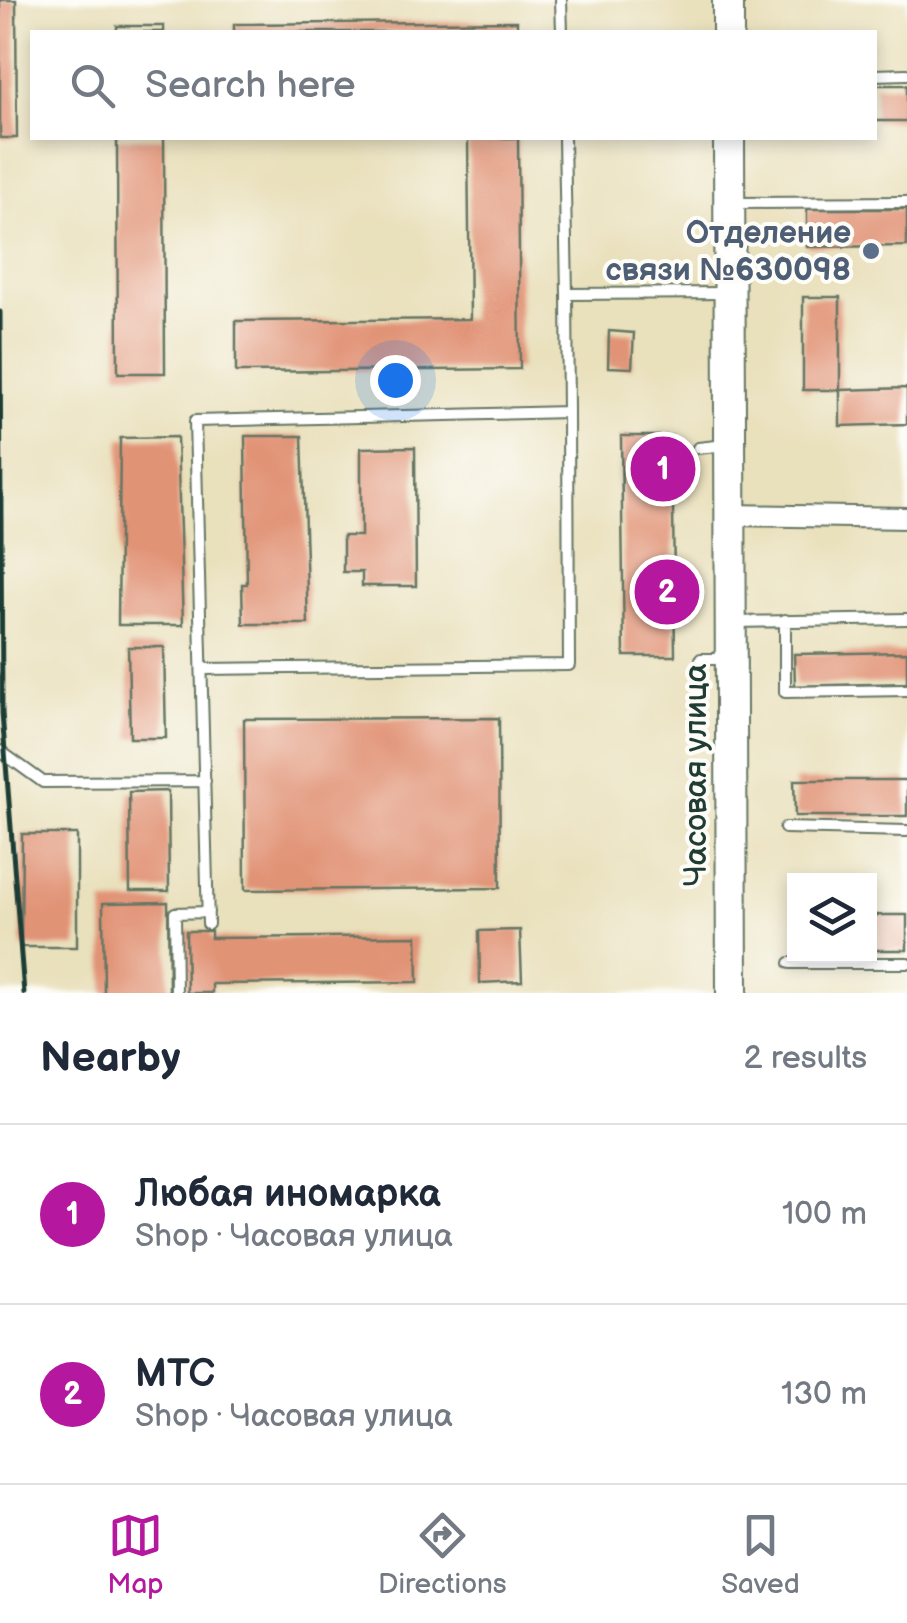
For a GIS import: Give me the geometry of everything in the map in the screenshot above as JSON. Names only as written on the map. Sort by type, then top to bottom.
[{"type":"main road","points":[[728,0],[728,30]]},
{"type":"main road","name":"Часовая улица","points":[[728,140],[730,623],[716,659],[732,993]]},
{"type":"street","points":[[730,516],[907,518]]},
{"type":"lane","points":[[561,0],[562,30]]},
{"type":"lane","points":[[877,75],[907,74]]},
{"type":"lane","points":[[203,668],[569,665],[564,140]]},
{"type":"lane","points":[[729,204],[907,202]]},
{"type":"lane","points":[[568,294],[729,293]]},
{"type":"lane","points":[[176,993],[175,913],[208,918],[195,420],[568,412]]},
{"type":"lane","points":[[698,448],[730,444]]},
{"type":"lane","points":[[730,623],[907,619]]},
{"type":"lane","points":[[785,620],[785,692],[907,690]]},
{"type":"lane","points":[[0,751],[43,782],[205,781]]},
{"type":"lane","points":[[785,828],[907,831]]},
{"type":"lane","points":[[877,963],[907,963]]},
{"type":"building","points":[[0,0],[16,0],[17,138],[0,138]]},
{"type":"building","points":[[517,21],[517,30],[234,30],[234,24]]},
{"type":"building","points":[[117,26],[164,26],[164,30],[117,30]]},
{"type":"building","points":[[877,85],[907,85],[907,121],[877,121]]},
{"type":"building","points":[[117,140],[164,140],[165,373],[118,373]]},
{"type":"building","points":[[468,140],[518,140],[520,369],[236,372],[236,321],[470,319]]},
{"type":"building","points":[[807,209],[907,209],[907,246],[807,247]]},
{"type":"building","points":[[803,297],[840,297],[840,390],[803,390]]},
{"type":"building","points":[[609,331],[634,333],[632,368],[608,367]]},
{"type":"building","points":[[907,388],[907,424],[840,426],[840,390]]},
{"type":"building","points":[[245,436],[302,436],[308,624],[243,624],[242,584],[247,584]]},
{"type":"building","points":[[621,436],[672,436],[675,656],[624,656]]},
{"type":"building","points":[[177,437],[183,625],[118,625],[120,438]]},
{"type":"building","points":[[415,447],[416,586],[362,586],[362,572],[343,572],[343,536],[361,536],[361,448]]},
{"type":"building","points":[[128,647],[164,647],[166,738],[130,738]]},
{"type":"building","points":[[907,652],[907,683],[795,686],[794,654]]},
{"type":"building","points":[[499,718],[500,888],[245,890],[244,719]]},
{"type":"building","points":[[794,780],[907,780],[907,816],[795,816]]},
{"type":"building","points":[[168,791],[169,891],[130,891],[129,792]]},
{"type":"building","points":[[22,834],[77,834],[77,947],[21,947]]},
{"type":"building","points":[[168,902],[169,993],[104,993],[103,903]]},
{"type":"building","points":[[877,915],[907,915],[907,950],[877,950]]},
{"type":"building","points":[[520,930],[522,981],[480,983],[479,931]]},
{"type":"building","points":[[186,931],[211,931],[211,938],[417,936],[418,982],[212,984],[212,993],[187,993]]},
{"type":"railway","points":[[0,312],[2,713],[24,993]]},
{"type":"place","name":"Отделение связи №630098","points":[[871,251]]},
{"type":"place","name":"Любая иномарка","points":[[663,469]]},
{"type":"place","name":"МТС","points":[[667,592]]}]
